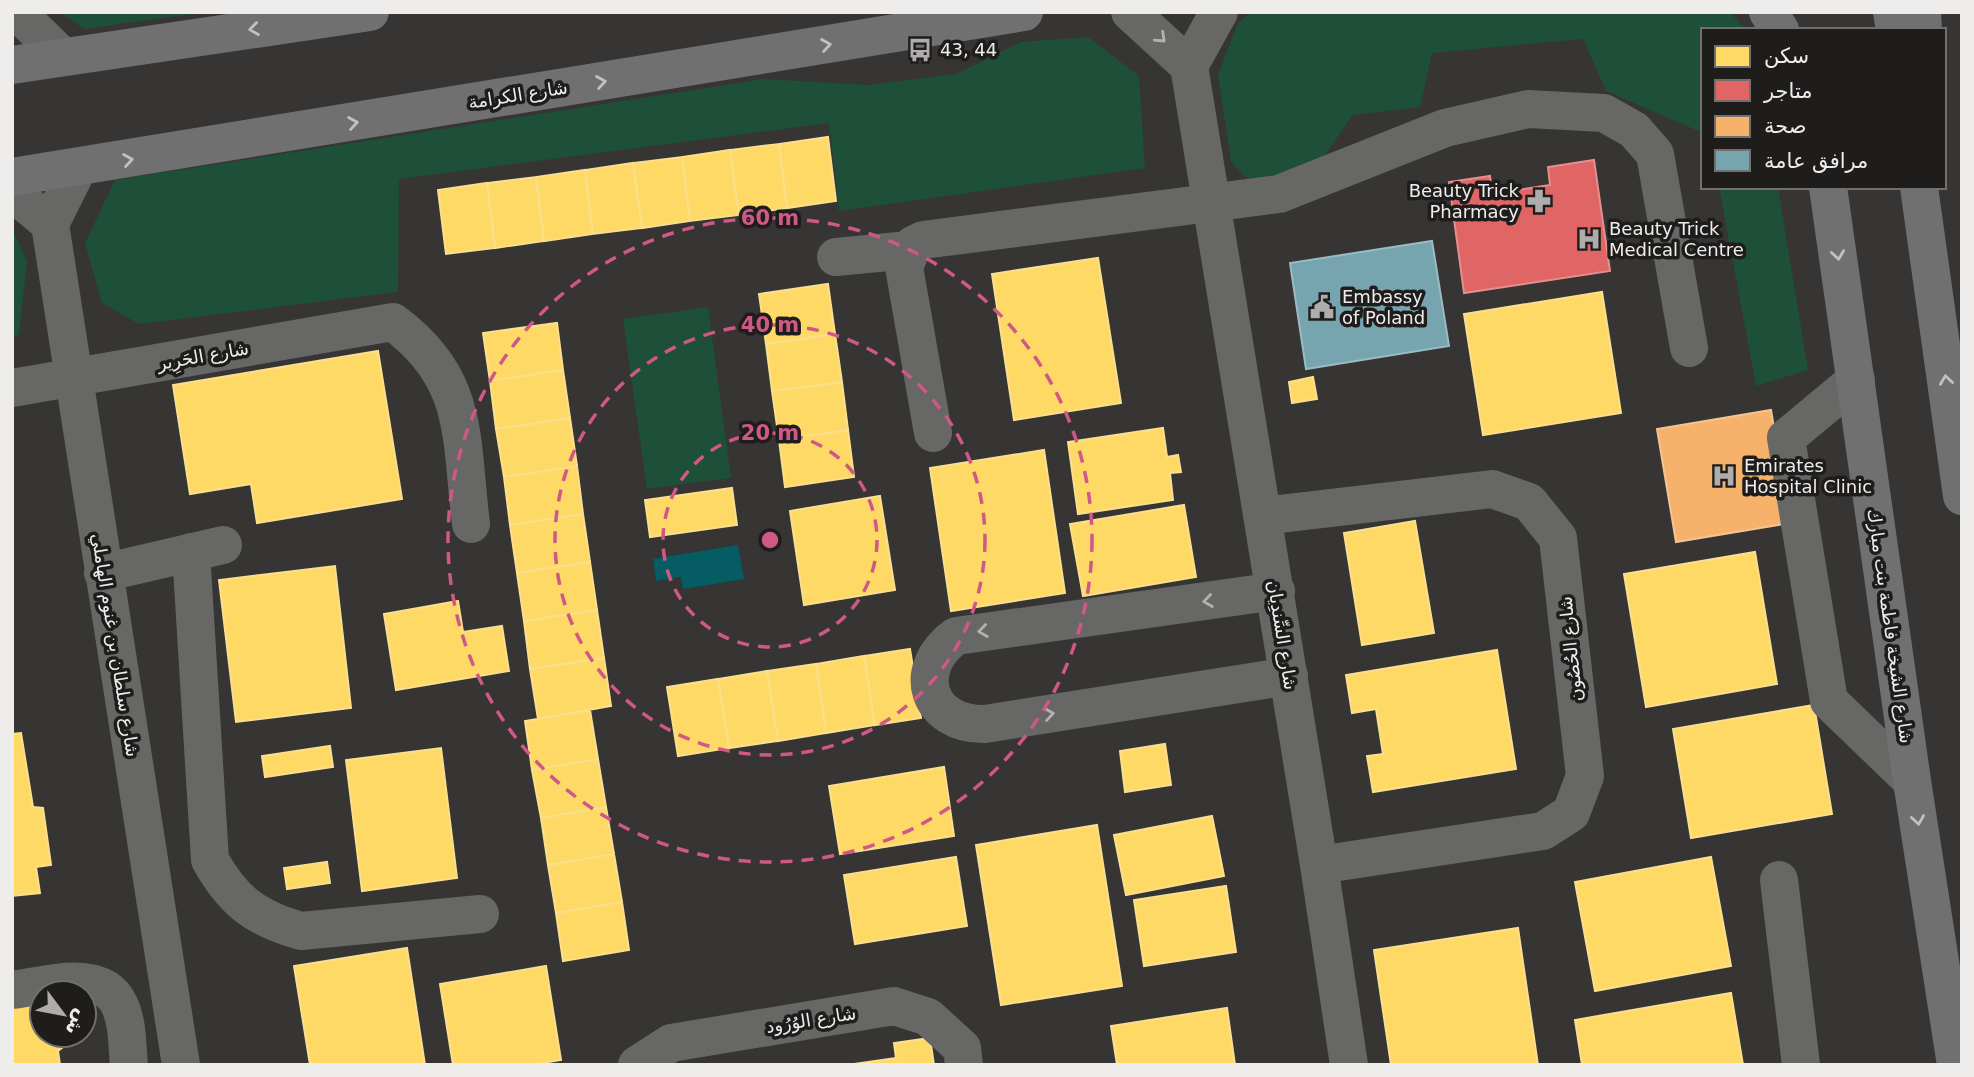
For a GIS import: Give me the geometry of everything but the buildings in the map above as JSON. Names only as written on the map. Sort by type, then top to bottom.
[{"type":"main road","points":[[12,65],[370,12]]},
{"type":"main road","name":"شارع الكرامة","points":[[12,177],[1024,12]]},
{"type":"main road","points":[[1768,12],[1779,28]]},
{"type":"main road","name":"شارع الشيخة فاطمة بنت مبارك","points":[[1828,189],[1912,781],[1956,1065]]},
{"type":"main road","points":[[1919,189],[1962,496]]},
{"type":"street","points":[[17,12],[63,57]]},
{"type":"street","points":[[1130,12],[1189,66],[1219,12]]},
{"type":"street","name":"شارع السِّندِيان","points":[[1189,66],[1320,865],[1349,1065]]},
{"type":"street","points":[[836,257],[909,250],[923,240],[1213,205],[1279,194],[1445,128],[1528,109],[1604,113],[1634,130],[1655,154],[1689,348]]},
{"type":"street","points":[[12,192],[50,224],[78,168]]},
{"type":"street","name":"شارع سلطان بن غنوم الهاملي","points":[[50,224],[181,1065]]},
{"type":"street","points":[[909,250],[904,267],[933,433]]},
{"type":"street","name":"شارع الحَرِير","points":[[12,388],[393,322],[428,351],[444,374],[453,395],[471,524]]},
{"type":"street","points":[[1856,380],[1786,438],[1829,701],[1912,781]]},
{"type":"street","name":"شارع الحُصُون","points":[[1263,516],[1492,489],[1529,502],[1558,538],[1585,776],[1571,814],[1543,831],[1320,865]]},
{"type":"street","points":[[103,573],[207,549],[209,860],[223,884],[244,906],[275,923],[301,930],[480,914]]},
{"type":"street","points":[[1276,592],[956,636],[940,647],[931,664],[929,683],[935,702],[948,716],[965,724],[985,724],[1289,676]]},
{"type":"street","points":[[151,875],[209,860]]},
{"type":"street","points":[[1779,880],[1801,1065]]},
{"type":"street","points":[[12,990],[89,981],[104,986],[113,994],[123,1018],[129,1065]]},
{"type":"street","name":"شارع الوُرُود","points":[[637,1065],[671,1043],[894,1006],[928,1017],[962,1048],[964,1065]]},
{"type":"street","points":[[123,1018],[172,1010]]},
{"type":"green space","points":[[60,12],[208,12],[84,29]]},
{"type":"green space","points":[[1250,12],[1730,12],[1745,28],[1701,28],[1701,132],[1606,91],[1583,39],[1432,53],[1420,107],[1353,115],[1323,158],[1254,186],[1231,162],[1218,74],[1238,23]]},
{"type":"green space","points":[[1088,37],[1139,76],[1145,168],[839,211],[829,123],[399,179],[398,292],[139,324],[102,303],[85,243],[115,180],[764,79],[868,85],[957,74],[1021,42]]},
{"type":"green space","points":[[1719,189],[1778,189],[1808,370],[1756,386]]},
{"type":"green space","points":[[12,228],[27,261],[19,335],[12,336]]},
{"type":"green space","points":[[708,307],[731,478],[647,489],[623,319]]},
{"type":"water","points":[[738,545],[744,579],[683,589],[681,577],[656,581],[653,559]]},
{"type":"place","name":"43, 44","points":[[920,50]]},
{"type":"place","name":"Beauty Trick Pharmacy","points":[[1539,201]]},
{"type":"place","name":"Beauty Trick Medical Centre","points":[[1589,239]]},
{"type":"place","name":"Embassy of Poland","points":[[1322,307]]},
{"type":"place","name":"Emirates Hospital Clinic","points":[[1724,476]]}]
